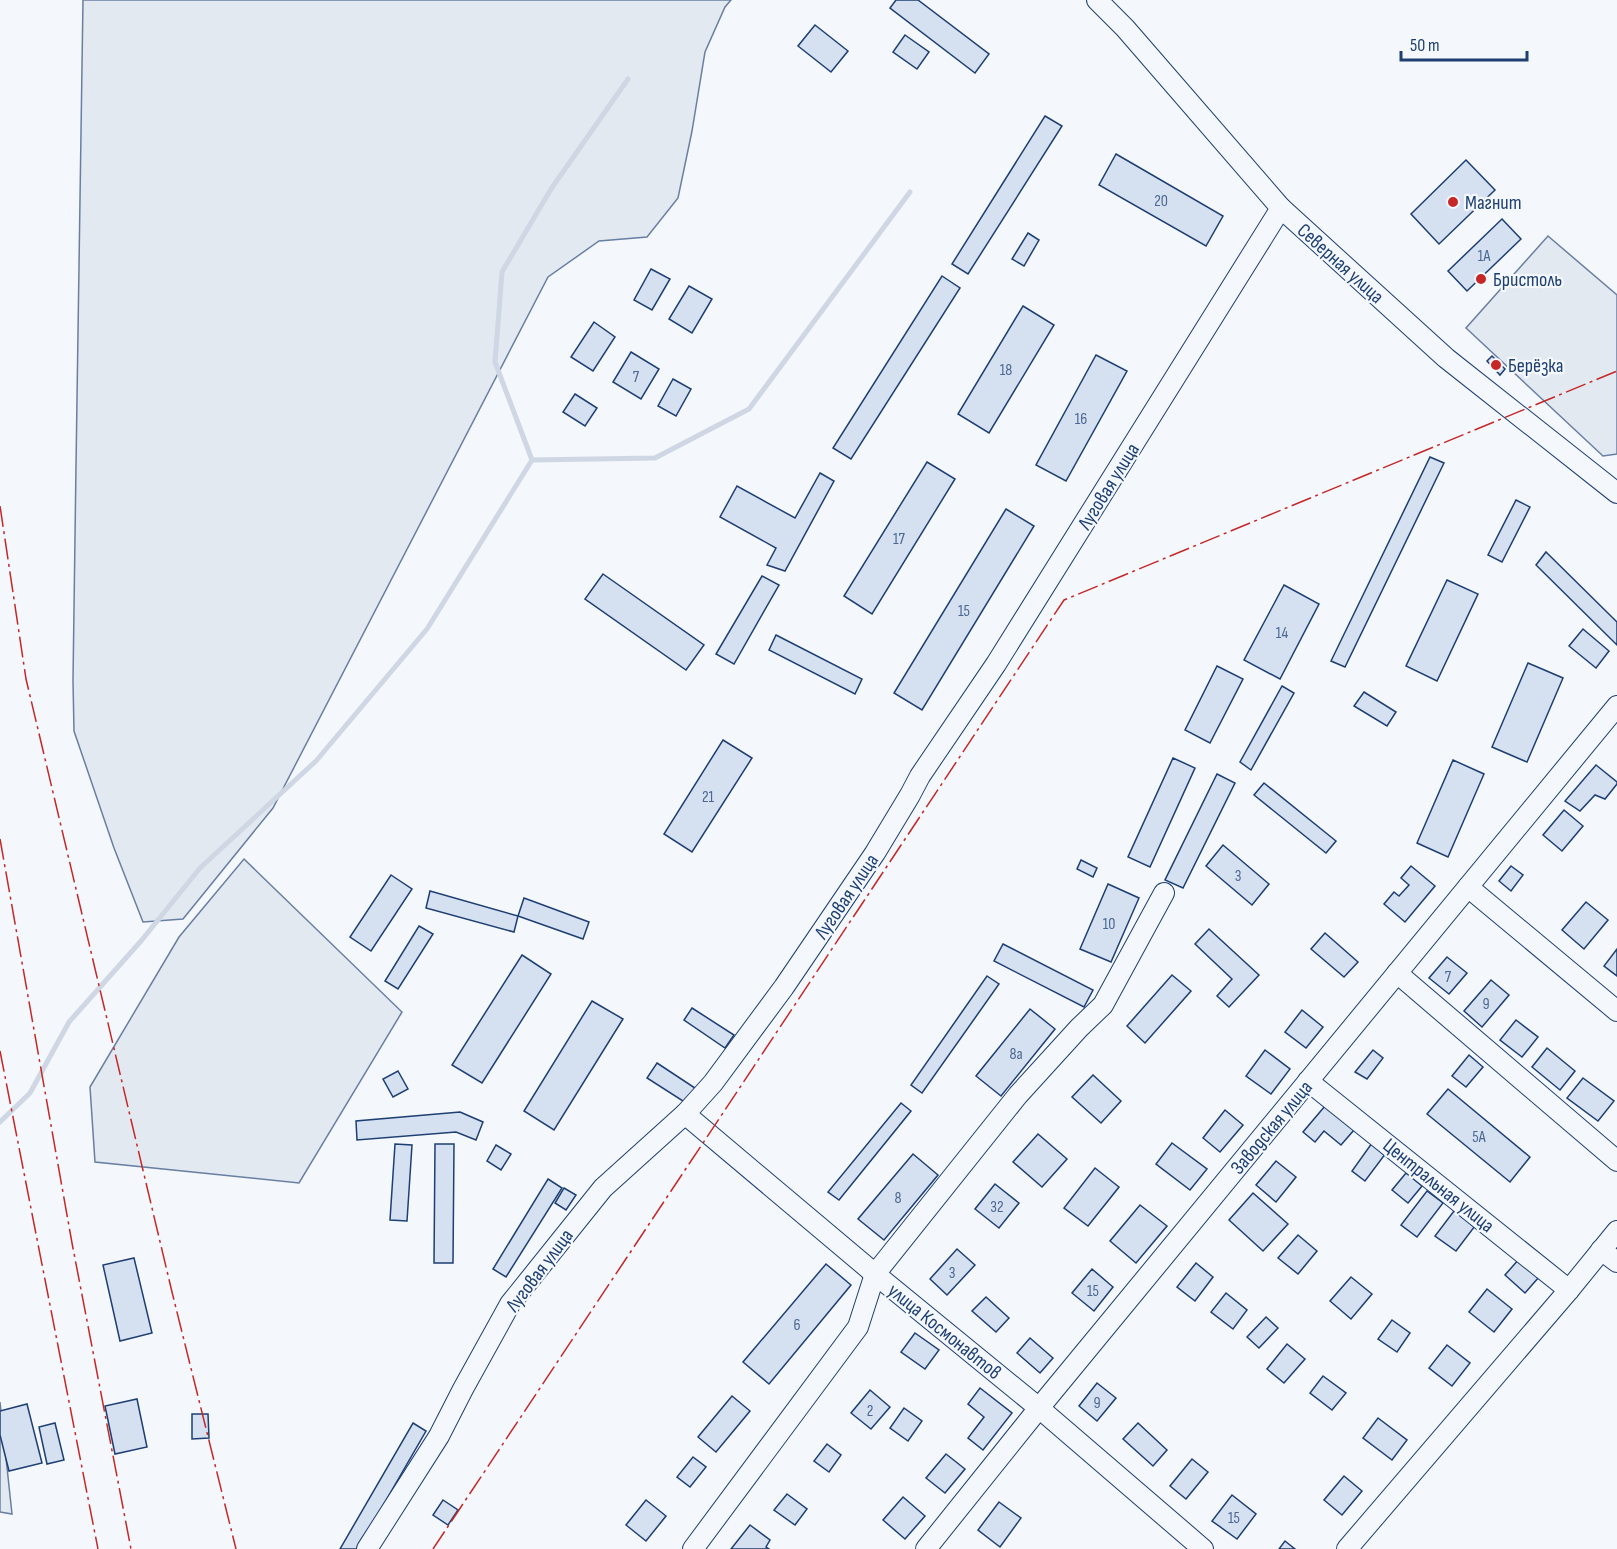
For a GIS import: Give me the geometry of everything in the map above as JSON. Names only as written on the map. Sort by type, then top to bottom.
[{"type":"street","name":"Северная улица","points":[[1097,0],[1125,28],[1281,208],[1446,358],[1616,490]]},
{"type":"street","name":"Луговая улица","points":[[368,1549],[439,1436],[510,1304],[603,1188],[685,1114],[713,1083],[784,987],[875,853],[920,776],[996,664],[1281,208]]},
{"type":"street","name":"Заводская улица","points":[[926,1549],[1039,1407],[1617,706]]},
{"type":"street","points":[[1468,887],[1617,1011]]},
{"type":"street","points":[[693,1549],[858,1327],[875,1274],[1018,1095],[1102,1005],[1164,893]]},
{"type":"street","points":[[1397,973],[1617,1161]]},
{"type":"street","name":"Центральная улица","points":[[1308,1081],[1569,1290]]},
{"type":"street","name":"улица Космонавтов","points":[[685,1114],[875,1274],[1039,1407],[1203,1549]]},
{"type":"street","points":[[1347,1549],[1617,1231]]},
{"type":"street","points":[[1601,1250],[1617,1262]]},
{"type":"shaded area","points":[[83,0],[731,0],[725,7],[705,52],[678,198],[647,237],[599,241],[548,277],[273,808],[183,919],[143,922],[114,848],[74,731]]},
{"type":"shaded area","points":[[1548,236],[1617,295],[1617,454],[1603,456],[1466,328]]},
{"type":"shaded area","points":[[244,859],[402,1012],[299,1183],[95,1162],[90,1087],[179,937]]},
{"type":"shaded area","points":[[0,1402],[12,1514],[0,1512]]},
{"type":"building","points":[[896,0],[918,0],[989,54],[975,73],[890,8]]},
{"type":"building","points":[[815,25],[848,51],[831,72],[798,46]]},
{"type":"building","points":[[905,35],[929,52],[917,69],[893,52]]},
{"type":"building","points":[[1045,116],[1062,126],[968,274],[952,264]]},
{"type":"building","points":[[1116,154],[1223,216],[1206,246],[1099,185]]},
{"type":"building","name":"Магнит","points":[[1466,160],[1495,190],[1439,244],[1411,214]]},
{"type":"building","points":[[1502,219],[1521,239],[1467,291],[1448,271]]},
{"type":"building","points":[[1028,233],[1039,240],[1024,266],[1012,259]]},
{"type":"building","points":[[651,269],[670,279],[652,310],[634,300]]},
{"type":"building","points":[[942,276],[960,288],[851,459],[833,448]]},
{"type":"building","points":[[689,286],[712,299],[692,333],[669,319]]},
{"type":"building","points":[[1023,306],[1054,325],[989,433],[958,414]]},
{"type":"building","points":[[594,322],[615,337],[593,371],[571,357]]},
{"type":"building","points":[[631,352],[659,369],[641,399],[613,382]]},
{"type":"building","points":[[1096,355],[1127,371],[1066,481],[1036,465]]},
{"type":"building","name":"Берёзка","points":[[1492,356],[1505,369],[1500,375],[1487,361]]},
{"type":"building","points":[[673,379],[691,389],[676,416],[658,406]]},
{"type":"building","points":[[575,394],[597,408],[585,426],[563,412]]},
{"type":"building","points":[[1430,457],[1444,463],[1345,667],[1331,661]]},
{"type":"building","points":[[927,462],[955,479],[872,614],[844,596]]},
{"type":"building","points":[[820,473],[834,481],[785,571],[767,565],[776,548],[720,517],[737,486],[795,518]]},
{"type":"building","points":[[1516,500],[1530,507],[1502,562],[1488,555]]},
{"type":"building","points":[[1006,509],[1034,526],[922,710],[894,693]]},
{"type":"building","points":[[1546,552],[1617,622],[1617,645],[1536,565]]},
{"type":"building","points":[[603,574],[704,645],[686,670],[585,599]]},
{"type":"building","points":[[762,576],[779,585],[734,664],[716,654]]},
{"type":"building","points":[[1447,580],[1478,594],[1437,681],[1406,666]]},
{"type":"building","points":[[1284,585],[1319,604],[1280,679],[1244,660]]},
{"type":"building","points":[[1583,629],[1609,651],[1596,668],[1569,646]]},
{"type":"building","points":[[776,635],[862,679],[855,694],[769,650]]},
{"type":"building","points":[[1528,663],[1563,678],[1527,762],[1492,747]]},
{"type":"building","points":[[1217,666],[1243,679],[1210,743],[1185,730]]},
{"type":"building","points":[[1282,686],[1294,693],[1251,770],[1240,762]]},
{"type":"building","points":[[1364,692],[1396,712],[1387,726],[1354,706]]},
{"type":"building","points":[[723,740],[752,758],[692,852],[664,834]]},
{"type":"building","points":[[1173,758],[1195,768],[1150,867],[1128,857]]},
{"type":"building","points":[[1453,760],[1484,774],[1448,857],[1417,843]]},
{"type":"building","points":[[1596,765],[1617,784],[1605,799],[1595,795],[1580,811],[1565,801]]},
{"type":"building","points":[[1217,774],[1235,783],[1183,888],[1165,880]]},
{"type":"building","points":[[1264,783],[1336,841],[1326,853],[1254,795]]},
{"type":"building","points":[[1564,810],[1583,826],[1562,851],[1543,835]]},
{"type":"building","points":[[1223,845],[1269,884],[1252,905],[1206,866]]},
{"type":"building","points":[[1081,860],[1097,868],[1093,877],[1077,869]]},
{"type":"building","points":[[1411,866],[1435,886],[1405,922],[1384,904],[1394,892],[1399,896],[1409,885],[1401,878]]},
{"type":"building","points":[[1511,866],[1523,875],[1511,891],[1499,881]]},
{"type":"building","points":[[391,875],[412,889],[371,951],[350,937]]},
{"type":"building","points":[[1108,884],[1139,898],[1111,962],[1080,949]]},
{"type":"building","points":[[430,891],[518,916],[514,932],[426,908]]},
{"type":"building","points":[[524,898],[589,922],[583,939],[518,916]]},
{"type":"building","points":[[1586,902],[1608,920],[1584,949],[1562,930]]},
{"type":"building","points":[[419,926],[433,934],[398,989],[385,981]]},
{"type":"building","points":[[1209,929],[1259,975],[1229,1007],[1217,996],[1232,979],[1195,944]]},
{"type":"building","points":[[1325,933],[1358,962],[1344,977],[1311,949]]},
{"type":"building","points":[[1003,944],[1093,990],[1084,1007],[994,961]]},
{"type":"building","points":[[1617,949],[1617,976],[1604,966]]},
{"type":"building","points":[[522,955],[551,974],[482,1083],[452,1065]]},
{"type":"building","points":[[1447,957],[1467,973],[1449,994],[1429,978]]},
{"type":"building","points":[[1172,975],[1191,991],[1145,1043],[1127,1026]]},
{"type":"building","points":[[987,976],[999,984],[922,1093],[911,1085]]},
{"type":"building","points":[[1491,980],[1509,995],[1482,1027],[1464,1011]]},
{"type":"building","points":[[592,1001],[623,1019],[554,1130],[524,1111]]},
{"type":"building","points":[[692,1008],[734,1035],[725,1048],[684,1020]]},
{"type":"building","points":[[1030,1009],[1055,1029],[1001,1096],[976,1076]]},
{"type":"building","points":[[1302,1010],[1323,1027],[1306,1048],[1285,1032]]},
{"type":"building","points":[[1516,1020],[1538,1037],[1522,1057],[1500,1040]]},
{"type":"building","points":[[1547,1048],[1575,1071],[1560,1090],[1532,1067]]},
{"type":"building","points":[[1265,1050],[1290,1069],[1271,1094],[1246,1076]]},
{"type":"building","points":[[1373,1050],[1383,1058],[1367,1079],[1355,1072]]},
{"type":"building","points":[[1469,1055],[1483,1067],[1466,1087],[1452,1076]]},
{"type":"building","points":[[657,1063],[695,1088],[686,1103],[647,1078]]},
{"type":"building","points":[[398,1071],[408,1089],[393,1097],[383,1079]]},
{"type":"building","points":[[1093,1075],[1121,1101],[1101,1123],[1072,1097]]},
{"type":"building","points":[[1583,1078],[1614,1101],[1598,1121],[1567,1098]]},
{"type":"building","points":[[1448,1089],[1530,1157],[1510,1182],[1427,1114]]},
{"type":"building","points":[[901,1103],[911,1111],[839,1200],[828,1192]]},
{"type":"building","points":[[1325,1106],[1354,1130],[1341,1145],[1324,1131],[1315,1142],[1303,1132]]},
{"type":"building","points":[[1225,1110],[1243,1125],[1220,1152],[1203,1138]]},
{"type":"building","points":[[460,1112],[483,1122],[476,1140],[456,1132],[357,1140],[356,1121]]},
{"type":"building","points":[[1038,1134],[1067,1159],[1042,1187],[1013,1162]]},
{"type":"building","points":[[1172,1143],[1207,1169],[1190,1190],[1156,1164]]},
{"type":"building","points":[[1372,1143],[1386,1153],[1365,1181],[1352,1171]]},
{"type":"building","points":[[395,1144],[412,1145],[407,1221],[390,1220]]},
{"type":"building","points":[[435,1144],[454,1144],[453,1263],[434,1263]]},
{"type":"building","points":[[496,1145],[511,1154],[501,1170],[487,1161]]},
{"type":"building","points":[[913,1154],[938,1175],[884,1240],[858,1219]]},
{"type":"building","points":[[1276,1161],[1296,1177],[1276,1202],[1256,1185]]},
{"type":"building","points":[[1095,1168],[1119,1187],[1088,1226],[1064,1208]]},
{"type":"building","points":[[1406,1173],[1422,1186],[1408,1203],[1392,1190]]},
{"type":"building","points":[[548,1179],[562,1188],[506,1277],[493,1269]]},
{"type":"building","points":[[995,1184],[1019,1203],[999,1228],[975,1209]]},
{"type":"building","points":[[564,1188],[576,1195],[566,1210],[555,1203]]},
{"type":"building","points":[[1427,1191],[1443,1203],[1417,1237],[1401,1225]]},
{"type":"building","points":[[1253,1193],[1288,1224],[1263,1251],[1229,1220]]},
{"type":"building","points":[[1140,1205],[1167,1226],[1136,1263],[1110,1241]]},
{"type":"building","points":[[1454,1211],[1475,1226],[1456,1251],[1435,1236]]},
{"type":"building","points":[[1298,1235],[1317,1251],[1298,1274],[1278,1258]]},
{"type":"building","points":[[957,1249],[975,1265],[947,1295],[930,1279]]},
{"type":"building","points":[[134,1258],[152,1333],[120,1341],[103,1265]]},
{"type":"building","points":[[1519,1259],[1539,1277],[1525,1293],[1505,1275]]},
{"type":"building","points":[[1196,1263],[1213,1277],[1195,1301],[1177,1287]]},
{"type":"building","points":[[826,1264],[851,1285],[769,1384],[743,1362]]},
{"type":"building","points":[[1092,1269],[1113,1287],[1094,1311],[1072,1293]]},
{"type":"building","points":[[1351,1277],[1372,1294],[1351,1319],[1330,1301]]},
{"type":"building","points":[[1487,1289],[1512,1309],[1494,1332],[1469,1312]]},
{"type":"building","points":[[1226,1293],[1247,1310],[1233,1329],[1211,1312]]},
{"type":"building","points":[[986,1297],[1009,1318],[996,1332],[972,1311]]},
{"type":"building","points":[[1266,1317],[1278,1328],[1259,1348],[1247,1337]]},
{"type":"building","points":[[1392,1320],[1410,1333],[1397,1352],[1378,1339]]},
{"type":"building","points":[[915,1333],[939,1350],[925,1369],[901,1352]]},
{"type":"building","points":[[1030,1338],[1053,1358],[1040,1373],[1017,1353]]},
{"type":"building","points":[[1287,1344],[1305,1359],[1284,1383],[1267,1369]]},
{"type":"building","points":[[1447,1345],[1470,1363],[1452,1386],[1429,1368]]},
{"type":"building","points":[[1323,1376],[1346,1393],[1332,1410],[1310,1393]]},
{"type":"building","points":[[1097,1383],[1116,1398],[1097,1421],[1079,1406]]},
{"type":"building","points":[[980,1388],[1012,1413],[983,1450],[968,1438],[984,1417],[968,1404]]},
{"type":"building","points":[[870,1390],[890,1407],[871,1429],[851,1413]]},
{"type":"building","points":[[732,1396],[750,1411],[716,1452],[698,1437]]},
{"type":"building","points":[[137,1399],[147,1447],[115,1454],[105,1406]]},
{"type":"building","points":[[27,1404],[42,1463],[9,1471],[0,1435],[0,1411]]},
{"type":"building","points":[[904,1408],[922,1421],[908,1441],[890,1428]]},
{"type":"building","points":[[192,1414],[208,1414],[209,1438],[192,1439]]},
{"type":"building","points":[[1378,1418],[1407,1440],[1392,1460],[1363,1438]]},
{"type":"building","points":[[55,1423],[64,1460],[47,1464],[39,1427]]},
{"type":"building","points":[[413,1423],[426,1431],[358,1549],[340,1549]]},
{"type":"building","points":[[1138,1423],[1167,1450],[1153,1466],[1123,1439]]},
{"type":"building","points":[[827,1444],[841,1455],[829,1472],[814,1461]]},
{"type":"building","points":[[946,1454],[965,1469],[945,1493],[926,1478]]},
{"type":"building","points":[[693,1457],[706,1467],[690,1487],[677,1477]]},
{"type":"building","points":[[1192,1459],[1208,1472],[1186,1499],[1170,1486]]},
{"type":"building","points":[[1344,1476],[1362,1491],[1342,1515],[1324,1500]]},
{"type":"building","points":[[787,1494],[807,1509],[795,1525],[774,1510]]},
{"type":"building","points":[[1232,1495],[1256,1514],[1237,1539],[1212,1521]]},
{"type":"building","points":[[903,1497],[925,1516],[905,1539],[883,1520]]},
{"type":"building","points":[[443,1500],[458,1510],[448,1525],[433,1515]]},
{"type":"building","points":[[646,1500],[666,1516],[646,1541],[626,1525]]},
{"type":"building","points":[[999,1502],[1021,1518],[1000,1547],[978,1530]]},
{"type":"building","points":[[750,1525],[770,1540],[766,1547],[769,1549],[731,1549]]},
{"type":"building","points":[[1285,1541],[1295,1549],[1279,1549]]},
{"type":"waterway","points":[[532,460],[495,362],[502,272],[551,189],[628,79]]},
{"type":"waterway","points":[[532,460],[655,458],[749,409],[910,192]]},
{"type":"waterway","points":[[0,1122],[30,1093],[69,1022],[141,941],[200,868],[316,761],[427,629],[532,460]]},
{"type":"power","points":[[433,1549],[1064,600],[1617,371]]},
{"type":"power","points":[[0,506],[26,679],[172,1292],[236,1549]]},
{"type":"power","points":[[0,839],[72,1243],[131,1549]]},
{"type":"power","points":[[0,1051],[98,1549]]},
{"type":"place","name":"Магнит","points":[[1453,202]]},
{"type":"place","name":"Бристоль","points":[[1481,279]]},
{"type":"place","name":"Берёзка","points":[[1496,365]]}]
